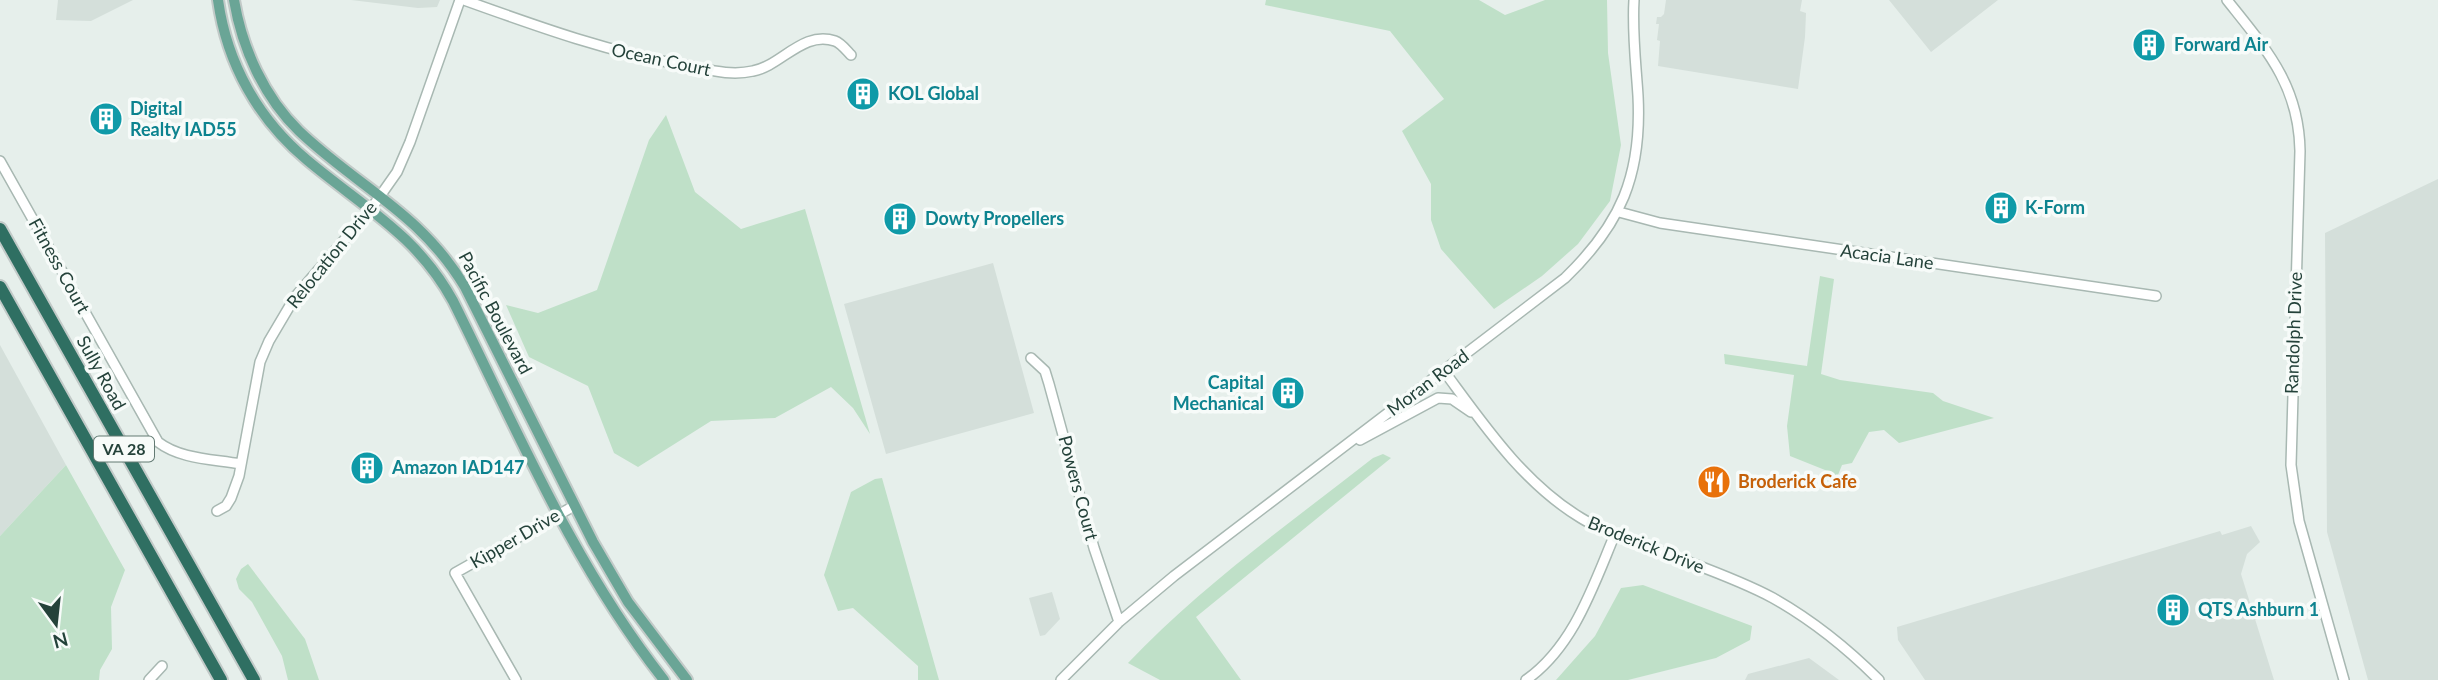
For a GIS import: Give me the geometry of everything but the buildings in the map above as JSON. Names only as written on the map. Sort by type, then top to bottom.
[{"type":"highway","name":"Sully Road","points":[[0,229],[253,676]]},
{"type":"highway","name":"VA 28","points":[[0,287],[221,680]]},
{"type":"main road","name":"Pacific Boulevard","points":[[218,0],[224,33],[234,64],[270,124],[307,160],[371,209],[421,253],[447,289],[587,567],[664,680]]},
{"type":"main road","name":"Pacific Boulevard","points":[[234,0],[253,66],[286,117],[318,148],[381,195],[426,234],[452,265],[574,506],[628,602],[687,680]]},
{"type":"street","name":"Relocation Drive","points":[[217,511],[226,506],[239,476],[260,362],[269,341],[295,297],[371,209],[397,172],[462,0]]},
{"type":"street","name":"Ocean Court","points":[[462,0],[640,58],[732,74],[754,71],[772,64],[807,42],[837,41],[851,55]]},
{"type":"street","name":"Moran Road","points":[[1062,680],[1119,622],[1224,536],[1565,278],[1603,237],[1619,212],[1630,178],[1637,138],[1634,0]]},
{"type":"street","name":"Randolph Drive","points":[[2227,0],[2276,62],[2289,90],[2297,117],[2300,151],[2291,465],[2299,520],[2344,680]]},
{"type":"street","name":"Fitness Court","points":[[0,161],[158,442],[169,450],[185,455],[240,464]]},
{"type":"street","name":"Acacia Lane","points":[[1619,212],[1660,223],[2156,296]]},
{"type":"street","name":"Powers Court","points":[[1031,358],[1045,371],[1094,548],[1119,622]]},
{"type":"street","name":"Broderick Drive","points":[[1444,371],[1503,448],[1541,489],[1583,520],[1773,598],[1823,631],[1879,680]]},
{"type":"street","points":[[1328,458],[1437,398],[1452,399],[1478,417]]},
{"type":"street","name":"Kipper Drive","points":[[516,680],[455,573],[574,506]]},
{"type":"street","points":[[1526,680],[1549,659],[1565,639],[1582,611],[1615,534]]},
{"type":"street","points":[[149,680],[162,666]]},
{"type":"shaded area","points":[[58,0],[133,0],[91,21],[56,20]]},
{"type":"shaded area","points":[[351,0],[440,0],[437,7],[418,8]]},
{"type":"shaded area","points":[[1666,0],[1802,0],[1800,11],[1806,13],[1805,37],[1798,89],[1658,66],[1660,41],[1657,40],[1659,24],[1656,24],[1657,17],[1664,14]]},
{"type":"shaded area","points":[[1889,0],[1998,0],[1931,52]]},
{"type":"shaded area","points":[[2438,179],[2438,680],[2368,680],[2327,532],[2325,233]]},
{"type":"shaded area","points":[[993,263],[1034,413],[886,454],[844,304]]},
{"type":"shaded area","points":[[0,345],[66,465],[0,536]]},
{"type":"shaded area","points":[[2251,526],[2260,542],[2247,554],[2241,574],[2274,680],[1925,680],[1898,640],[1897,627],[2220,531],[2222,535]]},
{"type":"shaded area","points":[[1052,592],[1060,619],[1045,635],[1040,636],[1029,598]]},
{"type":"shaded area","points":[[1809,658],[1839,680],[1745,680],[1748,674]]},
{"type":"green space","points":[[1266,0],[1479,0],[1505,15],[1545,0],[1607,0],[1608,53],[1621,145],[1610,201],[1578,244],[1542,276],[1494,309],[1441,249],[1431,220],[1431,184],[1402,131],[1444,99],[1390,31],[1265,5]]},
{"type":"green space","points":[[666,115],[695,192],[741,229],[805,209],[870,434],[853,408],[831,387],[775,418],[711,421],[638,467],[614,453],[588,386],[529,357],[506,305],[538,313],[597,290],[649,140]]},
{"type":"green space","points":[[1820,276],[1834,279],[1821,374],[1840,380],[1933,393],[1943,401],[1994,418],[1899,443],[1884,430],[1869,432],[1852,463],[1842,465],[1836,480],[1830,472],[1790,456],[1787,426],[1794,375],[1725,364],[1724,354],[1807,366]]},
{"type":"green space","points":[[1383,454],[1391,458],[1196,617],[1241,680],[1160,680],[1128,663],[1185,608],[1247,556],[1373,458]]},
{"type":"green space","points":[[66,465],[125,570],[111,607],[112,649],[100,670],[99,680],[0,680],[0,536]]},
{"type":"green space","points":[[882,478],[939,680],[918,680],[918,666],[853,608],[838,611],[824,575],[851,492]]},
{"type":"green space","points":[[248,564],[305,639],[319,680],[288,680],[282,656],[252,602],[239,589],[236,579],[241,569]]},
{"type":"green space","points":[[1643,585],[1752,626],[1750,640],[1716,658],[1628,680],[1556,680],[1595,636],[1621,588]]},
{"type":"place","name":"Forward Air","points":[[2149,45]]},
{"type":"place","name":"KOL Global","points":[[863,94]]},
{"type":"place","name":"Digital Realty IAD55","points":[[106,119]]},
{"type":"place","name":"K-Form","points":[[2001,208]]},
{"type":"place","name":"Dowty Propellers","points":[[900,219]]},
{"type":"place","name":"Capital Mechanical","points":[[1288,393]]},
{"type":"place","name":"Amazon IAD147","points":[[367,468]]},
{"type":"place","name":"Broderick Cafe","points":[[1714,482]]},
{"type":"place","name":"QTS Ashburn 1","points":[[2173,610]]}]
